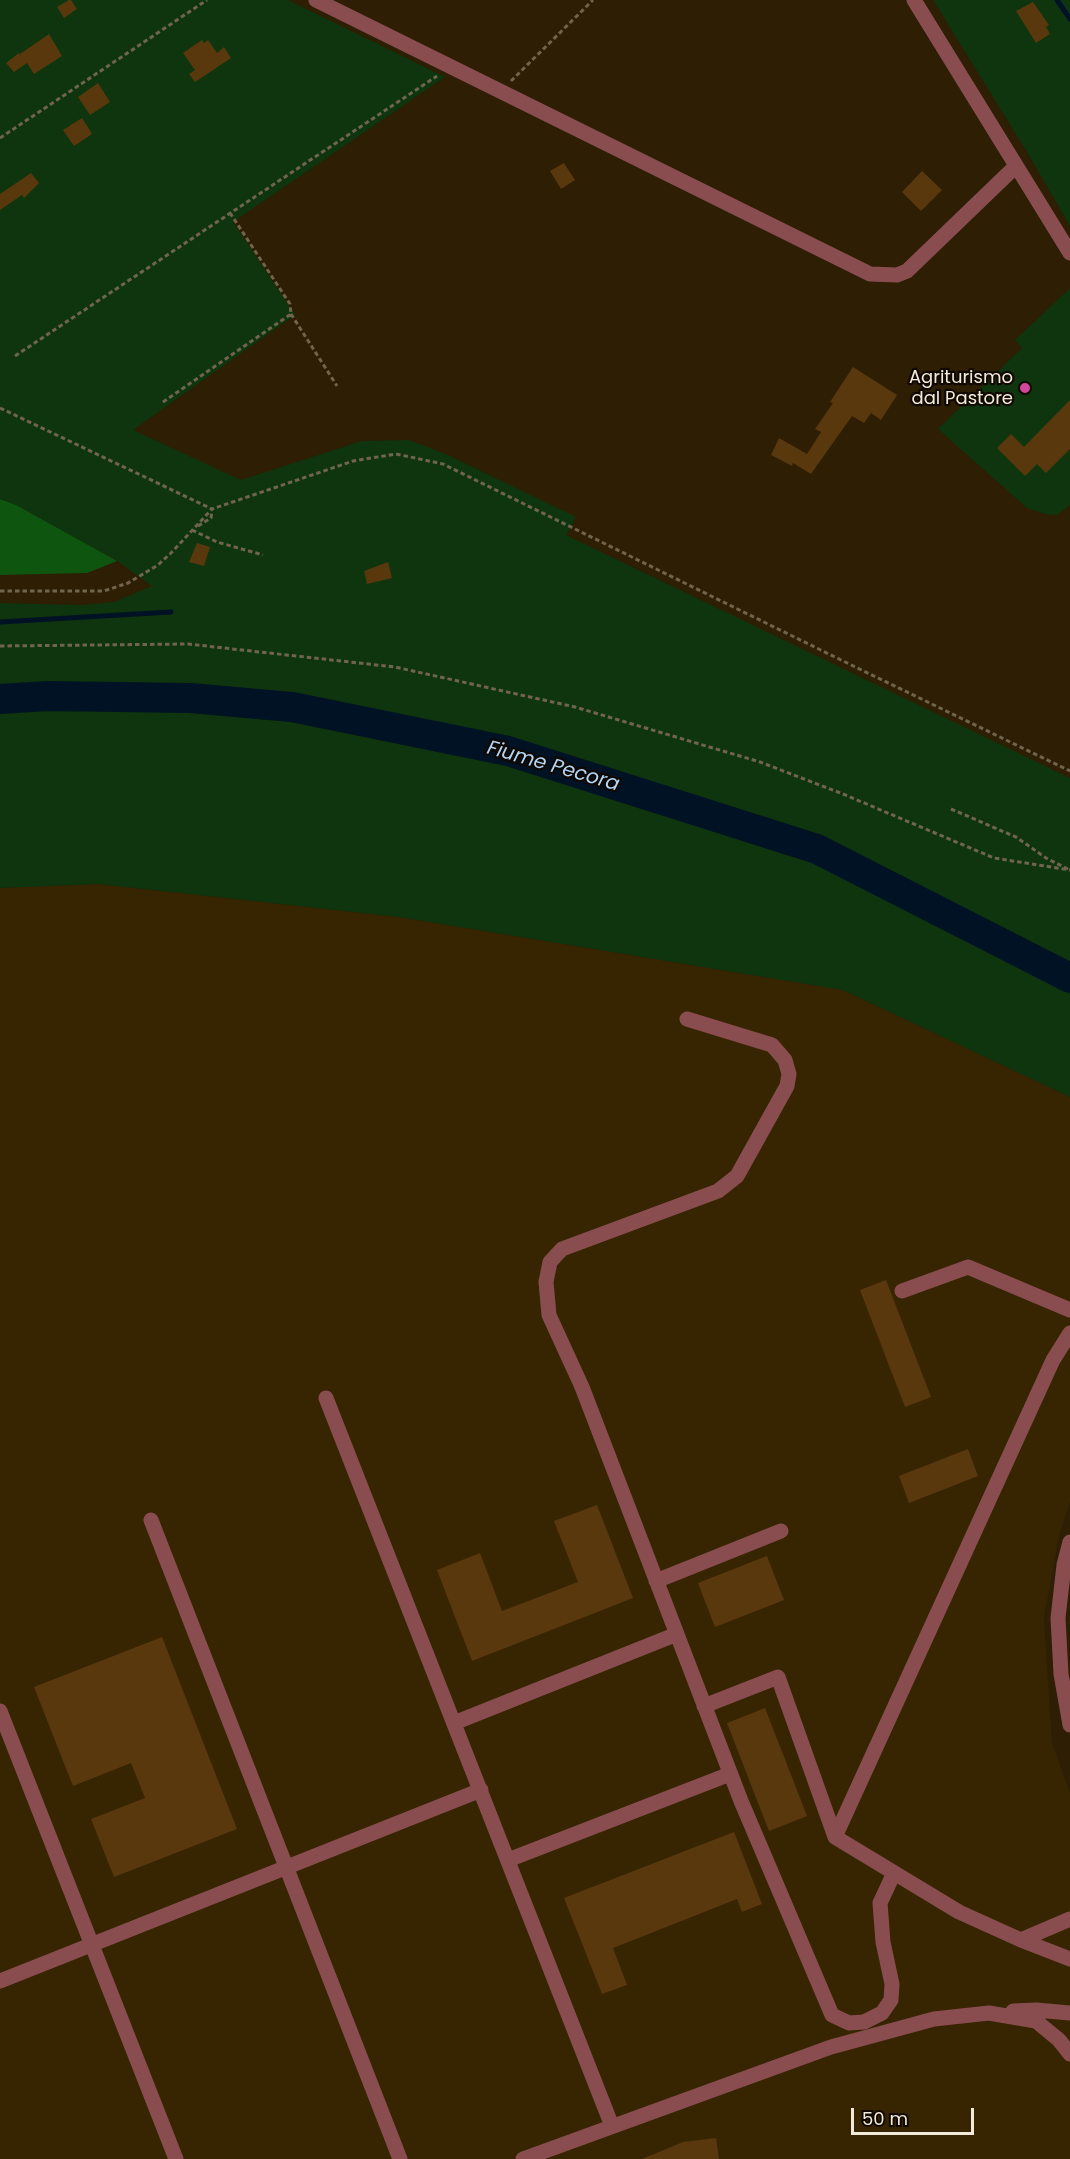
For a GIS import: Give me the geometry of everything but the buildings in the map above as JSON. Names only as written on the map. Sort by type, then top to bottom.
[{"type":"street","points":[[316,0],[878,276],[897,275],[907,271],[1016,166]]},
{"type":"street","points":[[914,0],[1070,253]]},
{"type":"street","points":[[687,1019],[772,1045],[785,1060],[789,1074],[787,1086],[737,1176],[718,1191],[562,1249],[550,1262],[546,1282],[549,1316],[582,1387],[730,1774],[832,2015],[849,2023],[864,2022],[882,2013],[891,2000],[892,1984],[883,1942],[880,1903],[894,1873]]},
{"type":"street","points":[[902,1291],[968,1267],[1070,1310]]},
{"type":"street","points":[[835,1837],[1053,1360],[1070,1333]]},
{"type":"street","points":[[326,1398],[612,2126]]},
{"type":"street","points":[[151,1520],[400,2159]]},
{"type":"street","points":[[656,1581],[781,1531]]},
{"type":"street","points":[[1070,1542],[1064,1565],[1058,1618],[1061,1674],[1070,1725]]},
{"type":"street","points":[[454,1723],[677,1634]]},
{"type":"street","points":[[704,1706],[778,1677],[835,1837],[959,1912],[1070,1959]]},
{"type":"street","points":[[0,1711],[176,2159]]},
{"type":"street","points":[[508,1860],[730,1774]]},
{"type":"street","points":[[0,1981],[481,1790]]},
{"type":"street","points":[[1021,1940],[1070,1919]]},
{"type":"street","points":[[524,2159],[831,2047],[934,2019],[1036,2010],[1070,2013]]},
{"type":"street","points":[[989,2013],[1036,2021],[1059,2040],[1070,2054]]},
{"type":"path","points":[[0,138],[207,0]]},
{"type":"path","points":[[501,90],[592,0]]},
{"type":"path","points":[[15,356],[452,66]]},
{"type":"path","points":[[230,213],[290,304],[291,314],[337,386]]},
{"type":"path","points":[[163,402],[291,314]]},
{"type":"path","points":[[0,408],[212,509]]},
{"type":"path","points":[[0,591],[104,591],[128,583],[158,565],[212,509],[353,461],[396,454],[443,464],[1070,771]]},
{"type":"path","points":[[194,528],[217,542],[262,555]]},
{"type":"path","points":[[0,646],[188,644],[394,667],[575,706],[760,762],[843,794],[994,858],[1070,870]]},
{"type":"path","points":[[951,809],[1017,837],[1046,858],[1070,870]]},
{"type":"shaded area","points":[[98,884],[399,917],[843,990],[1070,1097],[1070,1501],[1059,1536],[1044,1618],[1052,1743],[1070,1793],[1070,2159],[0,2159],[0,888]]},
{"type":"green space","points":[[0,0],[288,0],[445,77],[233,222],[295,315],[133,430],[241,480],[362,441],[409,440],[448,455],[576,517],[566,535],[1070,778],[1070,1097],[843,990],[399,917],[98,884],[0,888],[0,603],[81,605],[114,602],[152,586],[117,561],[16,505],[0,499]]},
{"type":"green space","points":[[933,0],[1070,0],[1070,226],[1027,152]]},
{"type":"green space","name":"Agriturismo dal Pastore","points":[[1070,288],[1070,505],[1057,515],[1045,514],[1027,508],[938,429],[1022,348],[1015,340]]},
{"type":"green space","points":[[0,499],[16,505],[117,561],[87,573],[0,575]]},
{"type":"waterway","points":[[1057,0],[1070,19]]},
{"type":"waterway","points":[[0,622],[171,612]]},
{"type":"waterway","name":"Fiume Pecora","points":[[0,699],[47,696],[190,698],[292,707],[508,751],[817,849],[1070,978]]},
{"type":"place","name":"Agriturismo dal Pastore","points":[[1025,388]]}]
